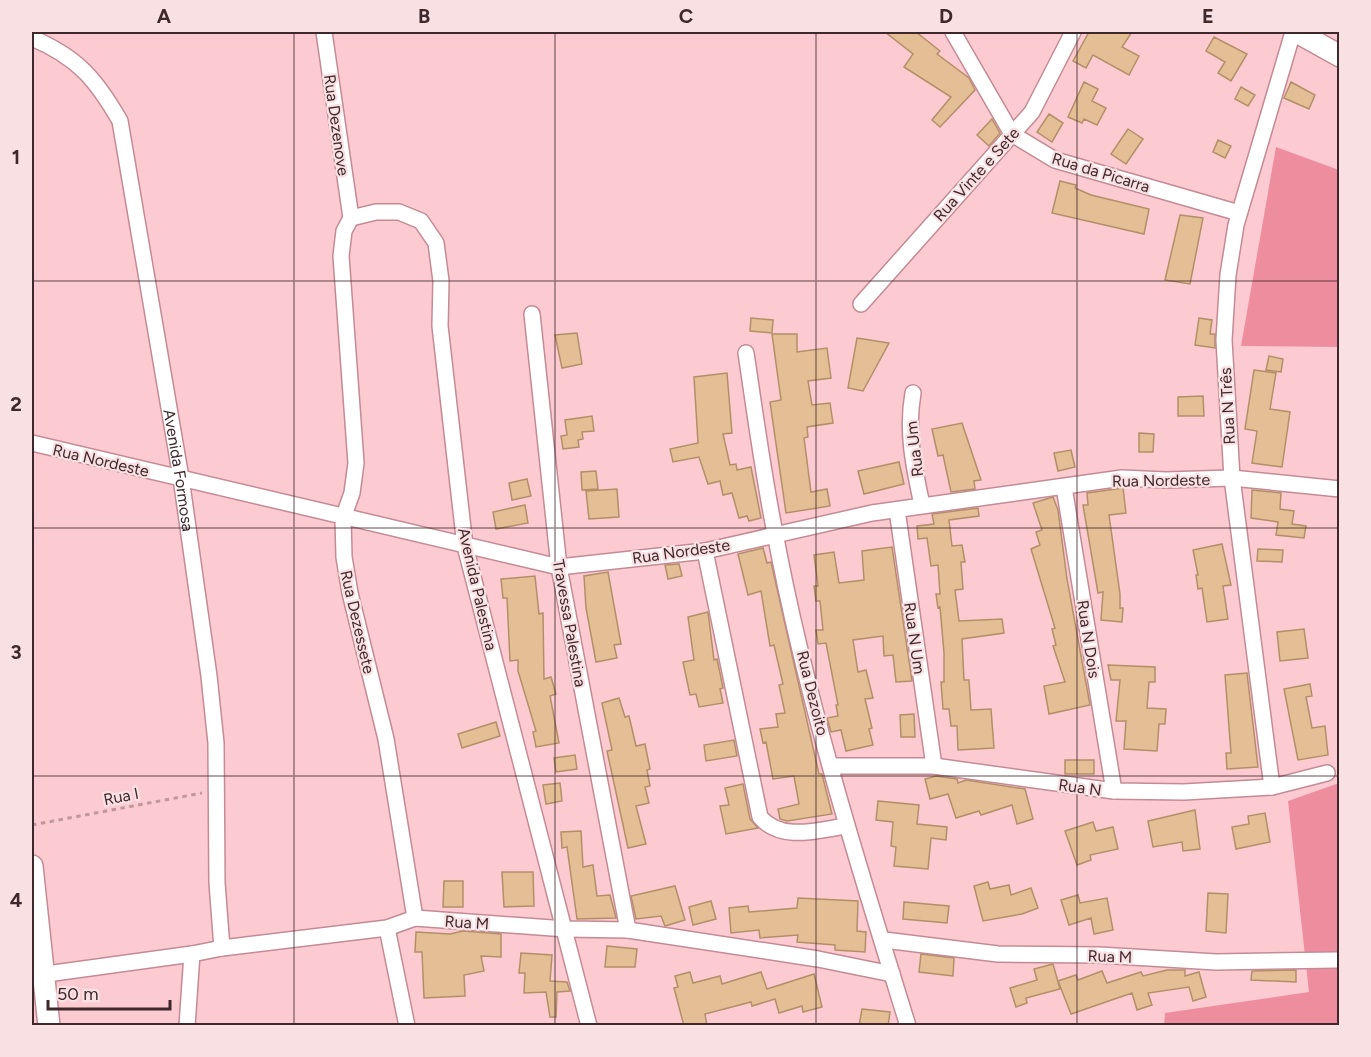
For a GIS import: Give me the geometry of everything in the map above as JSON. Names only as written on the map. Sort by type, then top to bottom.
[{"type":"main road","points":[[1295,32],[1340,56]]},
{"type":"main road","points":[[32,866],[37,976],[49,1026]]},
{"type":"street","name":"Rua Dezenove","points":[[324,32],[351,218]]},
{"type":"street","name":"Rua da Picarra","points":[[953,32],[1012,134],[1055,160],[1239,213]]},
{"type":"street","name":"Rua Vinte e Sete","points":[[861,304],[1032,112],[1073,32]]},
{"type":"street","name":"Rua N Três","points":[[1272,787],[1232,478],[1224,340],[1228,275],[1239,213],[1295,32]]},
{"type":"street","name":"Avenida Formosa","points":[[32,38],[60,50],[99,85],[120,122],[181,478],[209,676],[216,743],[217,883],[222,948]]},
{"type":"street","name":"Avenida Palestina","points":[[351,218],[376,212],[399,212],[421,220],[436,243],[441,281],[440,326],[465,546],[566,929],[589,1026]]},
{"type":"street","name":"Rua Dezessete","points":[[351,218],[344,231],[341,256],[356,463],[352,493],[343,518],[350,594],[387,739],[415,918]]},
{"type":"street","name":"Travessa Palestina","points":[[532,314],[559,567],[628,930]]},
{"type":"street","name":"Rua Dezoito","points":[[746,353],[775,534],[846,826],[884,940],[908,1026]]},
{"type":"street","name":"Rua Um","points":[[913,393],[909,417],[910,445],[922,505]]},
{"type":"street","name":"Rua Nordeste","points":[[32,443],[559,567],[705,551],[775,534],[922,505],[1122,478],[1166,480],[1232,478],[1340,489]]},
{"type":"street","name":"Rua N Dois","points":[[1064,487],[1114,791]]},
{"type":"street","name":"Rua N Um","points":[[897,510],[934,766]]},
{"type":"street","points":[[705,551],[760,817],[768,826],[781,831],[796,832],[846,826]]},
{"type":"street","name":"Rua N","points":[[831,766],[934,766],[1114,791],[1184,792],[1272,787],[1327,774]]},
{"type":"street","name":"Rua M","points":[[37,976],[222,948],[387,928],[415,918],[566,929],[628,930],[818,959],[892,974]]},
{"type":"street","points":[[387,928],[407,1026]]},
{"type":"street","name":"Rua M","points":[[884,940],[998,954],[1099,955],[1215,962],[1336,960]]},
{"type":"street","points":[[187,1026],[192,954]]},
{"type":"path","name":"Rua I","points":[[32,825],[216,791]]},
{"type":"shaded area","points":[[1276,147],[1339,170],[1339,347],[1241,346]]},
{"type":"shaded area","points":[[1339,783],[1339,1025],[1164,1026],[1165,1013],[1309,992],[1288,801]]},
{"type":"building","points":[[885,32],[916,32],[940,51],[937,54],[969,78],[975,90],[940,127],[932,120],[951,97],[904,67],[913,54]]},
{"type":"building","points":[[1089,32],[1132,32],[1122,47],[1139,56],[1129,75],[1093,55],[1086,68],[1073,61]]},
{"type":"building","points":[[1214,37],[1247,54],[1231,81],[1218,73],[1225,62],[1206,51]]},
{"type":"building","points":[[1084,82],[1098,89],[1092,101],[1106,108],[1097,125],[1084,119],[1082,123],[1068,117]]},
{"type":"building","points":[[1291,82],[1315,95],[1309,109],[1284,98]]},
{"type":"building","points":[[1241,87],[1255,95],[1248,106],[1235,99]]},
{"type":"building","points":[[1049,114],[1063,123],[1052,142],[1037,132]]},
{"type":"building","points":[[992,119],[1000,133],[989,146],[977,135]]},
{"type":"building","points":[[1128,129],[1143,139],[1126,164],[1111,154]]},
{"type":"building","points":[[1218,140],[1231,146],[1225,158],[1213,152]]},
{"type":"building","points":[[1060,181],[1076,185],[1075,188],[1091,195],[1149,209],[1144,234],[1052,213]]},
{"type":"building","points":[[1180,215],[1203,218],[1190,284],[1165,280]]},
{"type":"building","points":[[751,318],[773,320],[772,333],[750,331]]},
{"type":"building","points":[[1199,318],[1212,320],[1210,334],[1215,334],[1215,348],[1195,345]]},
{"type":"building","points":[[577,333],[582,364],[562,368],[555,335]]},
{"type":"building","points":[[772,334],[797,334],[797,352],[827,348],[831,378],[808,381],[812,405],[830,403],[833,423],[807,427],[808,437],[804,438],[811,492],[827,489],[830,506],[786,513],[770,402],[781,400]]},
{"type":"building","points":[[857,338],[889,343],[863,391],[848,388]]},
{"type":"building","points":[[1269,356],[1283,359],[1281,372],[1266,370]]},
{"type":"building","points":[[1254,370],[1276,373],[1270,409],[1290,412],[1282,467],[1252,463],[1257,431],[1245,429]]},
{"type":"building","points":[[727,373],[732,433],[723,434],[730,465],[736,464],[737,470],[751,467],[761,518],[749,521],[747,516],[739,518],[732,493],[723,495],[720,481],[708,484],[699,457],[673,462],[670,449],[698,443],[694,377]]},
{"type":"building","points":[[1203,396],[1204,416],[1178,416],[1178,397]]},
{"type":"building","points":[[592,416],[594,431],[582,432],[583,439],[578,440],[579,447],[563,449],[561,436],[567,435],[565,420]]},
{"type":"building","points":[[962,423],[981,480],[974,481],[975,489],[951,492],[943,455],[938,456],[932,429]]},
{"type":"building","points":[[1139,433],[1154,434],[1153,452],[1139,452]]},
{"type":"building","points":[[1071,450],[1075,467],[1058,471],[1054,453]]},
{"type":"building","points":[[899,462],[904,484],[864,494],[858,471]]},
{"type":"building","points":[[596,471],[598,489],[582,490],[581,472]]},
{"type":"building","points":[[527,479],[531,496],[512,500],[509,483]]},
{"type":"building","points":[[1123,488],[1126,513],[1109,515],[1120,608],[1123,608],[1122,622],[1101,620],[1103,592],[1098,593],[1083,505],[1088,505],[1087,493]]},
{"type":"building","points":[[617,489],[619,517],[589,519],[586,491]]},
{"type":"building","points":[[1252,490],[1281,493],[1280,509],[1294,511],[1292,524],[1306,526],[1304,538],[1276,535],[1278,522],[1251,518]]},
{"type":"building","points":[[1053,497],[1058,510],[1067,579],[1090,705],[1049,714],[1044,686],[1065,682],[1053,646],[1056,645],[1052,629],[1055,628],[1031,549],[1040,545],[1036,532],[1042,530],[1033,503]]},
{"type":"building","points":[[525,505],[528,523],[496,529],[493,512]]},
{"type":"building","points":[[978,508],[979,516],[949,520],[952,546],[962,545],[965,562],[961,562],[963,589],[955,590],[959,621],[1002,619],[1004,633],[962,639],[964,680],[969,680],[971,710],[991,709],[994,748],[958,750],[957,726],[951,726],[949,709],[943,709],[941,682],[944,682],[944,653],[940,607],[938,608],[936,594],[940,594],[938,565],[931,566],[927,538],[918,539],[917,526],[934,524],[932,514]]},
{"type":"building","points":[[1222,544],[1231,585],[1223,586],[1228,619],[1207,622],[1202,588],[1198,589],[1193,550]]},
{"type":"building","points":[[892,547],[912,681],[896,682],[893,655],[884,656],[883,636],[853,640],[858,672],[866,670],[873,698],[865,699],[872,728],[869,729],[873,745],[846,751],[841,730],[831,732],[827,718],[838,716],[836,705],[838,705],[826,643],[818,644],[816,630],[823,630],[820,601],[816,601],[814,586],[818,586],[814,555],[834,552],[839,583],[864,580],[862,551]]},
{"type":"building","points":[[763,548],[767,563],[771,562],[819,774],[822,774],[832,814],[787,821],[780,819],[778,809],[799,804],[794,776],[773,779],[766,742],[763,743],[760,729],[778,727],[776,714],[785,713],[779,685],[783,684],[774,645],[770,646],[761,591],[748,595],[738,554]]},
{"type":"building","points":[[1258,549],[1283,550],[1282,562],[1257,561]]},
{"type":"building","points":[[679,564],[682,576],[668,579],[665,565]]},
{"type":"building","points":[[608,572],[621,644],[614,645],[617,658],[596,662],[586,608],[584,576]]},
{"type":"building","points":[[535,576],[539,614],[543,613],[544,679],[551,677],[556,694],[550,696],[559,743],[536,747],[533,732],[536,731],[518,671],[518,660],[510,661],[507,598],[503,598],[501,579]]},
{"type":"building","points":[[708,612],[714,660],[717,659],[723,688],[720,689],[723,703],[699,707],[696,694],[690,695],[683,662],[694,660],[688,617]]},
{"type":"building","points":[[1304,629],[1308,658],[1280,661],[1277,632]]},
{"type":"building","points":[[1108,665],[1155,667],[1155,682],[1149,682],[1147,708],[1166,709],[1165,724],[1159,724],[1157,751],[1124,749],[1126,721],[1116,721],[1120,680],[1111,680]]},
{"type":"building","points":[[1247,673],[1258,767],[1227,769],[1226,753],[1231,753],[1225,675]]},
{"type":"building","points":[[1310,684],[1312,696],[1306,697],[1312,728],[1325,726],[1328,755],[1298,760],[1284,689]]},
{"type":"building","points":[[619,698],[625,717],[629,716],[636,746],[645,744],[650,769],[647,770],[650,786],[645,787],[649,803],[636,806],[646,844],[628,848],[607,751],[612,750],[602,703]]},
{"type":"building","points":[[914,714],[915,737],[901,737],[900,715]]},
{"type":"building","points":[[496,722],[500,736],[462,748],[458,734]]},
{"type":"building","points":[[734,740],[737,756],[706,761],[704,745]]},
{"type":"building","points":[[575,755],[577,769],[556,772],[554,758]]},
{"type":"building","points":[[1065,760],[1094,760],[1094,774],[1065,774]]},
{"type":"building","points":[[936,776],[957,779],[958,783],[966,780],[1025,789],[1033,819],[1017,824],[1012,805],[981,815],[979,811],[956,818],[948,794],[930,799],[925,779]]},
{"type":"building","points":[[560,783],[562,801],[546,804],[543,785]]},
{"type":"building","points":[[743,784],[750,819],[758,828],[726,834],[720,806],[729,805],[725,788]]},
{"type":"building","points":[[878,801],[919,805],[917,824],[947,827],[946,840],[931,838],[928,869],[894,866],[896,847],[891,846],[893,822],[876,820]]},
{"type":"building","points":[[1195,810],[1200,849],[1183,851],[1182,842],[1153,847],[1148,821]]},
{"type":"building","points":[[1265,813],[1270,842],[1236,849],[1232,827],[1249,824],[1248,816]]},
{"type":"building","points":[[1093,822],[1096,831],[1113,827],[1118,849],[1090,855],[1091,860],[1077,865],[1065,831]]},
{"type":"building","points":[[581,831],[583,867],[593,865],[597,896],[610,895],[616,918],[577,919],[567,847],[562,848],[561,832]]},
{"type":"building","points":[[502,872],[533,872],[534,906],[504,907]]},
{"type":"building","points":[[444,881],[463,881],[463,907],[443,907]]},
{"type":"building","points":[[988,882],[990,889],[1009,885],[1011,895],[1031,888],[1038,908],[1022,914],[983,921],[974,886]]},
{"type":"building","points":[[675,886],[685,920],[665,926],[661,916],[636,919],[631,896]]},
{"type":"building","points":[[1208,893],[1228,894],[1226,933],[1206,931]]},
{"type":"building","points":[[1078,895],[1080,903],[1107,898],[1113,930],[1094,934],[1091,918],[1069,925],[1061,900]]},
{"type":"building","points":[[798,898],[858,901],[857,931],[866,932],[865,952],[835,950],[835,945],[797,942],[798,935],[760,938],[759,930],[731,933],[729,908],[748,906],[749,912],[797,908]]},
{"type":"building","points":[[711,901],[716,919],[693,925],[689,907]]},
{"type":"building","points":[[904,902],[949,906],[947,923],[903,919]]},
{"type":"building","points":[[463,931],[501,934],[501,957],[481,956],[484,971],[464,975],[465,996],[424,998],[422,952],[415,952],[416,932],[450,934]]},
{"type":"building","points":[[607,946],[637,949],[635,967],[605,967]]},
{"type":"building","points":[[521,953],[552,955],[550,981],[567,982],[570,991],[557,992],[556,1017],[550,1017],[546,992],[524,993],[525,973],[519,973]]},
{"type":"building","points":[[921,954],[954,958],[953,976],[919,972]]},
{"type":"building","points":[[1053,964],[1060,989],[1026,998],[1027,1003],[1016,1007],[1010,988],[1037,980],[1034,969]]},
{"type":"building","points":[[1167,970],[1185,970],[1185,976],[1199,972],[1206,997],[1193,1001],[1189,987],[1148,993],[1152,1005],[1137,1010],[1132,993],[1071,1014],[1058,981],[1076,975],[1078,980],[1102,971],[1107,983],[1141,972],[1143,976]]},
{"type":"building","points":[[1296,970],[1296,982],[1251,980],[1252,971]]},
{"type":"building","points":[[690,972],[693,983],[720,976],[722,984],[761,972],[767,989],[814,974],[822,1007],[803,1012],[802,1006],[779,1013],[775,999],[752,1006],[751,1002],[705,1014],[707,1026],[684,1026],[674,988],[678,987],[675,976]]},
{"type":"building","points":[[862,1009],[890,1012],[888,1026],[859,1026]]}]
